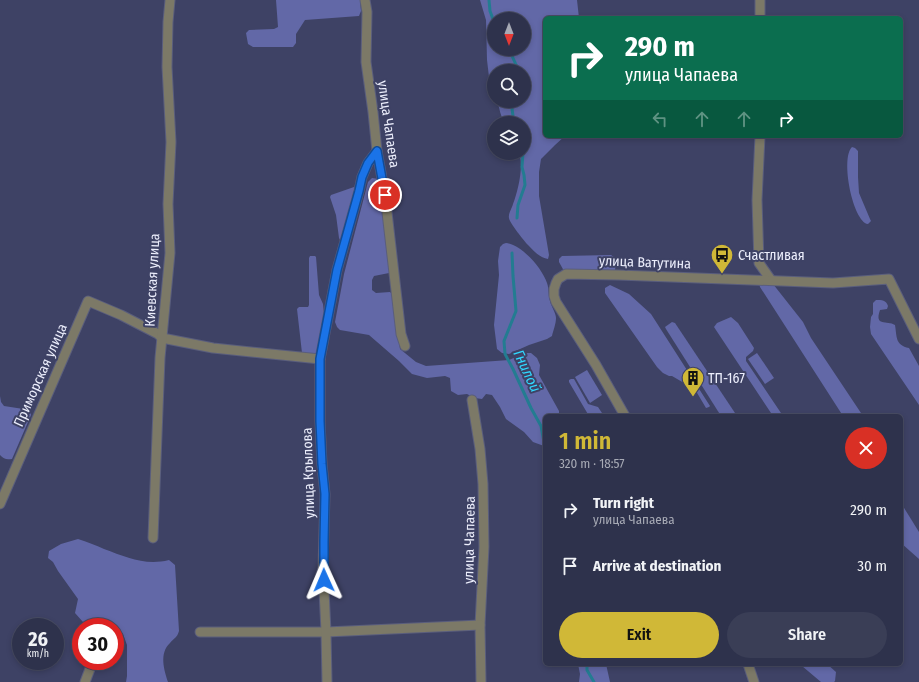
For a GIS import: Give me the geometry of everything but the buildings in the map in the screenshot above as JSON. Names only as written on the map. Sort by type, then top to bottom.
[{"type":"street","name":"Киевская улица","points":[[153,538],[160,358],[170,253],[168,204],[171,142],[168,67],[170,0]]},
{"type":"street","name":"улица Чапаева","points":[[366,0],[366,62],[377,151],[385,195],[401,334],[406,346]]},
{"type":"street","points":[[760,0],[760,16]]},
{"type":"street","points":[[760,138],[757,200],[759,263],[772,280]]},
{"type":"street","name":"улица Крылова","points":[[327,682],[323,569],[325,494],[320,421],[320,359],[337,270],[362,177],[368,163],[377,151]]},
{"type":"street","name":"улица Ватутина","points":[[624,414],[596,365],[556,302],[554,289],[558,279],[566,274],[833,283],[889,279],[919,339]]},
{"type":"street","name":"Приморская улица","points":[[0,504],[88,301],[121,315],[162,338]]},
{"type":"street","points":[[162,338],[213,348],[320,359]]},
{"type":"street","name":"улица Чапаева","points":[[472,400],[480,449],[483,484],[484,547],[480,624],[481,682]]},
{"type":"street","points":[[200,632],[326,632],[480,624]]},
{"type":"street","points":[[749,666],[754,682]]},
{"type":"street","points":[[85,682],[90,670]]},
{"type":"shaded area","points":[[276,0],[360,0],[361,11],[359,16],[305,20],[296,34],[296,43],[293,47],[253,47],[248,44],[246,33],[249,30],[274,29],[278,27]]},
{"type":"shaded area","points":[[480,0],[577,0],[579,16],[543,16],[543,138],[563,138],[541,159],[539,172],[539,196],[549,255],[548,259],[540,256],[528,245],[514,228],[509,218],[520,178],[520,160],[531,160],[531,116],[501,116],[499,108],[531,108],[531,64],[487,64],[487,60],[486,20]]},
{"type":"shaded area","points":[[852,147],[858,151],[859,193],[871,221],[868,224],[863,221],[857,213],[850,189],[847,163]]},
{"type":"shaded area","points":[[372,178],[379,179],[390,270],[389,273],[374,276],[372,280],[372,290],[376,293],[390,292],[393,295],[400,349],[416,362],[426,366],[509,360],[525,353],[531,353],[537,358],[540,365],[539,375],[559,411],[559,414],[543,414],[543,446],[533,442],[524,432],[506,419],[492,395],[486,394],[482,399],[475,398],[467,394],[458,395],[451,391],[450,378],[445,376],[427,378],[412,374],[369,335],[340,330],[337,327],[335,322],[344,274],[368,182]]},
{"type":"shaded area","points":[[354,187],[356,189],[342,240],[340,240],[336,215],[330,197],[331,195]]},
{"type":"shaded area","points":[[506,243],[525,253],[541,271],[547,283],[549,299],[556,318],[552,336],[509,354],[502,353],[497,349],[494,325],[500,247]]},
{"type":"shaded area","points":[[611,255],[616,262],[614,272],[564,271],[559,262],[559,259],[562,256]]},
{"type":"shaded area","points":[[310,256],[316,257],[319,295],[323,304],[324,314],[317,355],[305,355],[302,353],[297,309],[299,307],[308,307],[309,305]]},
{"type":"shaded area","points":[[759,283],[773,284],[803,322],[811,338],[862,414],[842,414],[760,287]]},
{"type":"shaded area","points":[[610,285],[629,294],[651,314],[710,406],[709,407],[706,408],[690,381],[684,383],[663,373],[657,367],[605,293],[605,288]]},
{"type":"shaded area","points":[[876,300],[884,301],[888,306],[887,309],[880,310],[880,321],[895,325],[899,343],[904,347],[909,348],[919,366],[919,405],[871,334],[870,327],[871,317],[873,314],[873,303]]},
{"type":"shaded area","points":[[731,317],[738,323],[754,348],[753,351],[746,357],[746,361],[782,414],[772,414],[714,327],[717,323]]},
{"type":"shaded area","points":[[672,322],[675,323],[736,414],[720,414],[665,327]]},
{"type":"shaded area","points":[[757,353],[774,378],[765,384],[748,359]]},
{"type":"shaded area","points":[[587,370],[602,395],[590,403],[575,377]]},
{"type":"shaded area","points":[[574,379],[588,404],[598,407],[603,414],[588,414],[569,380]]},
{"type":"shaded area","points":[[0,396],[1,402],[4,406],[30,410],[31,415],[12,459],[5,459],[0,455]]},
{"type":"shaded area","points":[[903,506],[919,532],[919,559],[903,545]]},
{"type":"shaded area","points":[[78,539],[136,560],[160,562],[169,560],[175,565],[179,631],[164,652],[163,662],[168,682],[126,682],[127,645],[124,637],[124,618],[79,618],[75,613],[78,599],[53,562],[48,558],[49,551],[61,544]]},
{"type":"shaded area","points":[[578,666],[606,666],[610,682],[579,682],[580,674]]},
{"type":"shaded area","points":[[802,666],[829,666],[836,672],[834,682],[821,682]]},
{"type":"waterway","name":"Гнилой","points":[[489,0],[490,12]]},
{"type":"waterway","name":"Гнилой","points":[[512,56],[516,64]]},
{"type":"waterway","name":"Гнилой","points":[[512,108],[513,116]]},
{"type":"waterway","name":"Гнилой","points":[[517,218],[518,205],[525,185],[522,160]]},
{"type":"waterway","name":"Гнилой","points":[[512,253],[516,311],[504,341],[505,354],[541,426],[543,437]]},
{"type":"waterway","name":"Гнилой","points":[[587,666],[587,670],[594,682]]},
{"type":"place","name":"Счастливая","points":[[722,274]]},
{"type":"place","name":"ТП-167","points":[[693,398]]},
{"type":"route","points":[[324,580],[325,494],[320,421],[320,359],[337,270],[359,191],[360,182],[368,163],[377,151],[385,195]]}]
